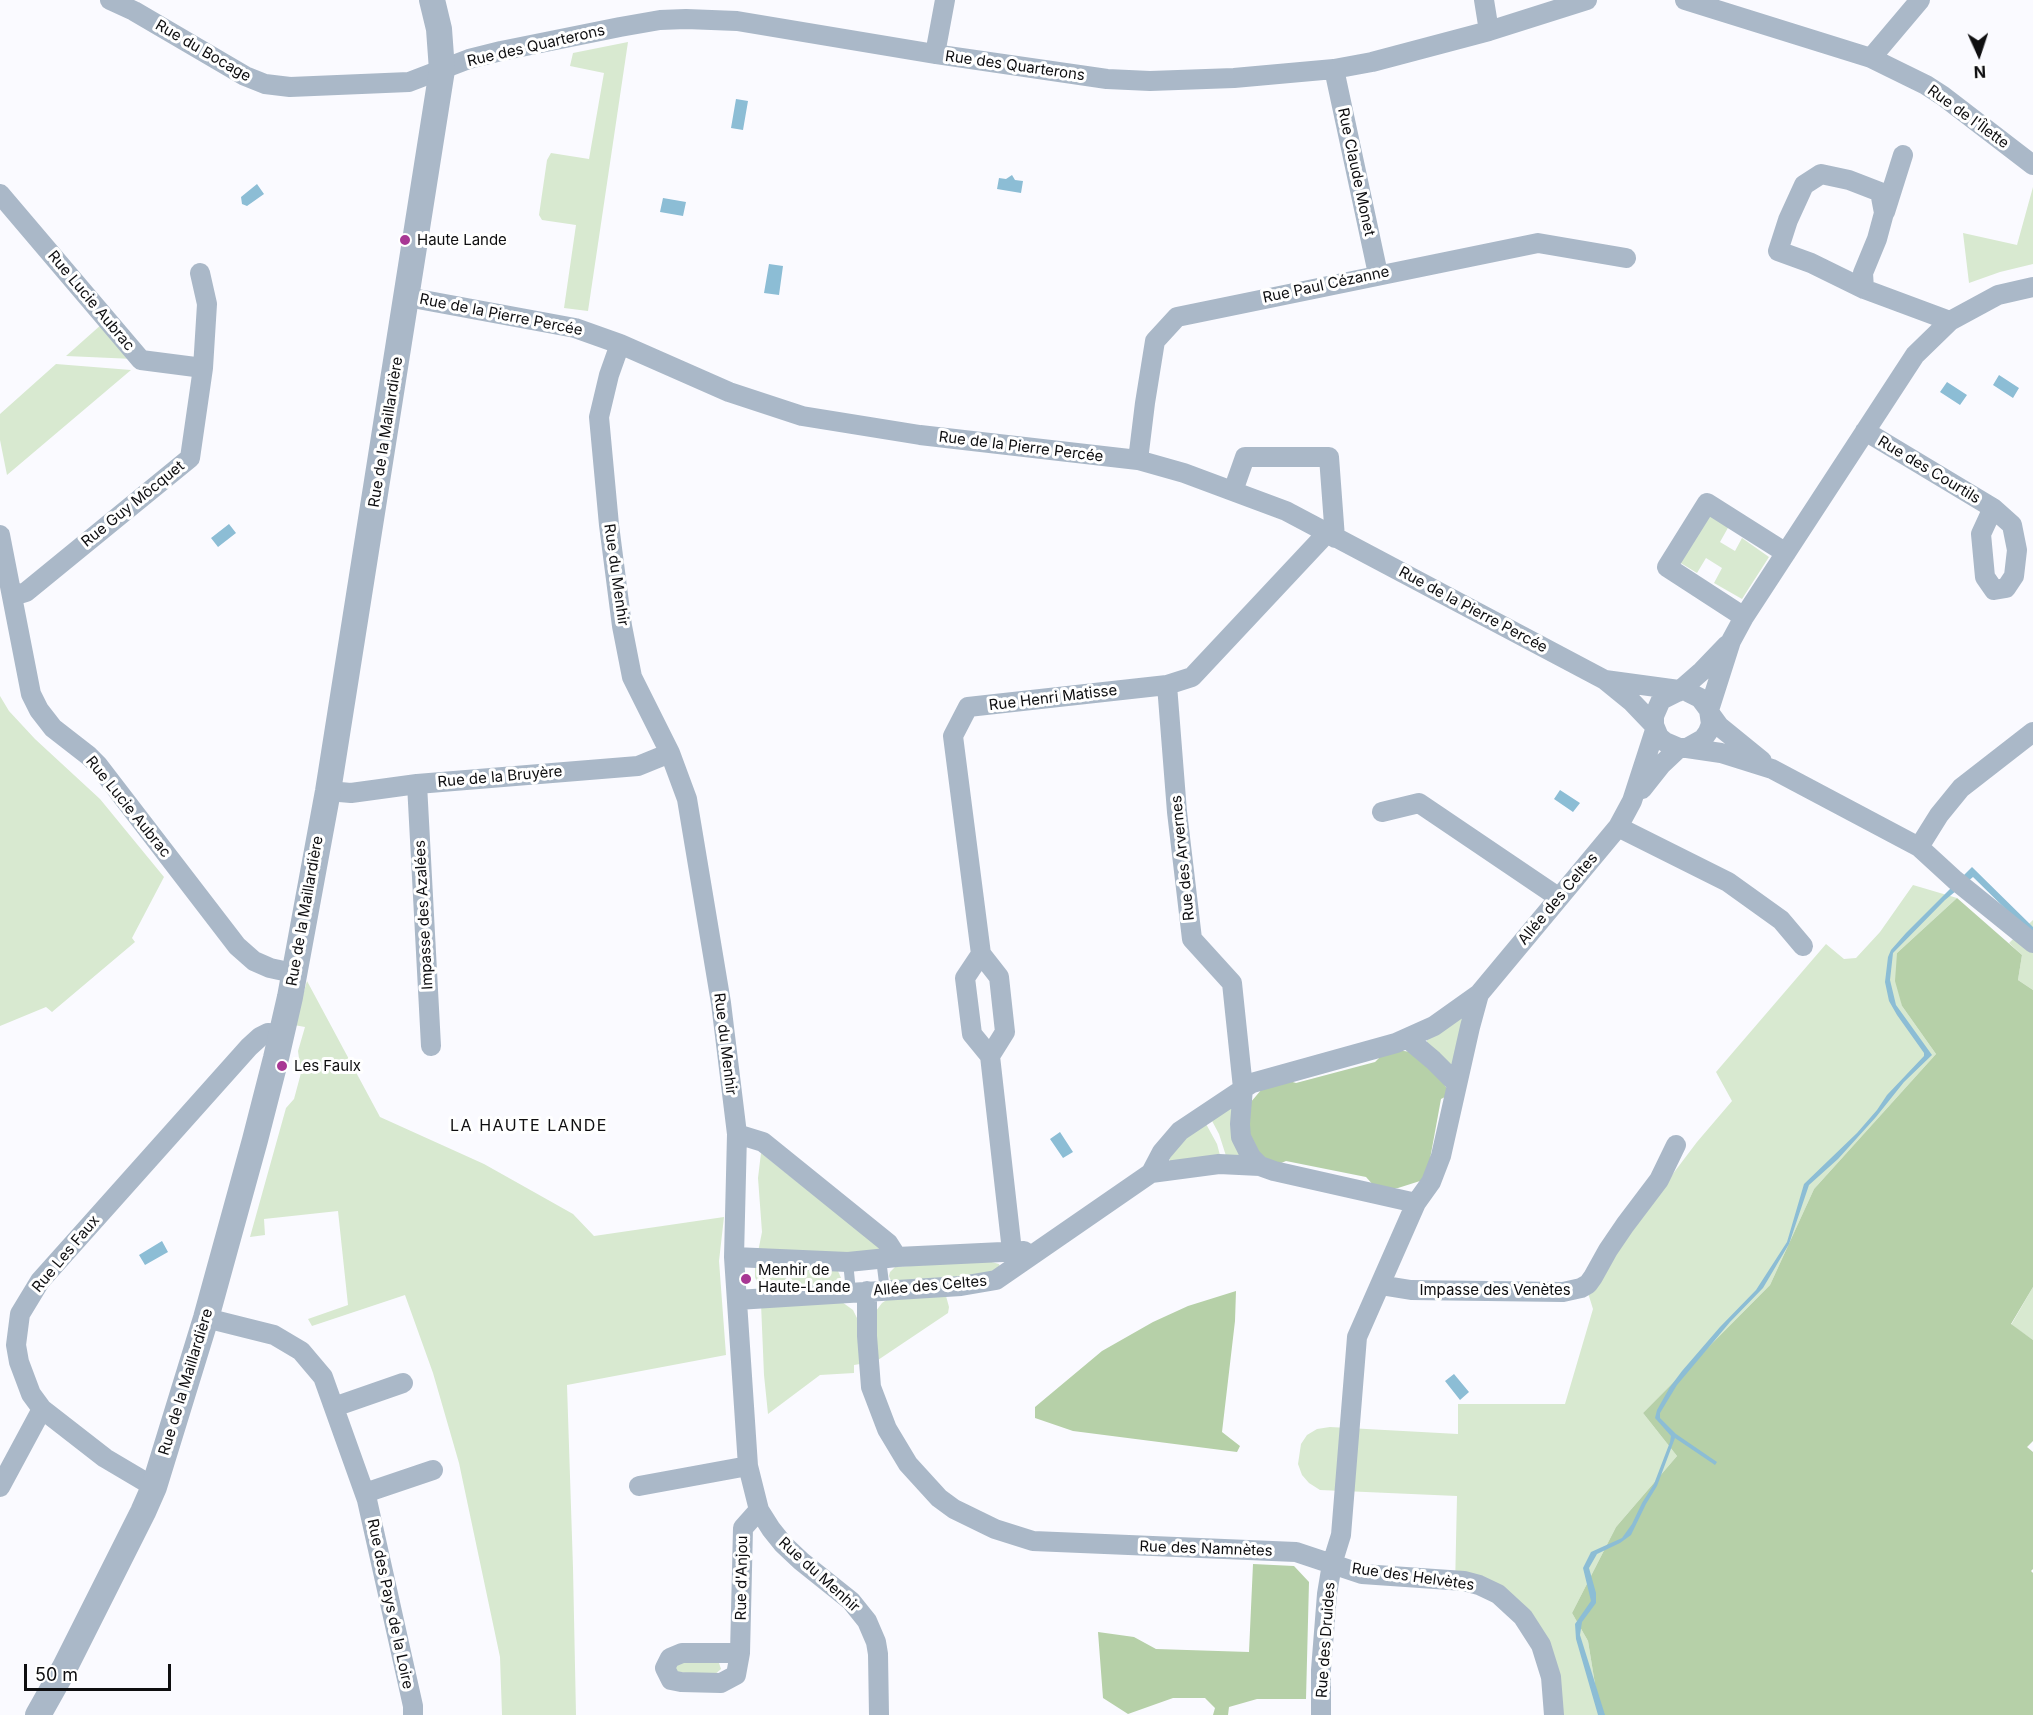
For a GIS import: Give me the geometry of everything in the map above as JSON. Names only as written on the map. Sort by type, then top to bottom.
[{"type":"street","name":"Rue du Bocage","points":[[110,0],[134,11],[245,76],[265,84],[290,87],[410,82],[442,70]]},
{"type":"street","name":"Rue de la Maillardière","points":[[38,1715],[143,1512],[154,1486],[206,1318],[255,1140],[281,1034],[328,791],[442,70],[439,28],[432,0]]},
{"type":"street","points":[[935,54],[945,0]]},
{"type":"street","points":[[1484,0],[1489,31]]},
{"type":"street","name":"Rue des Quarterons","points":[[442,70],[469,59],[713,10],[737,21],[935,54],[1107,79],[1185,80],[1334,69],[1411,53],[1587,0]]},
{"type":"street","points":[[1685,0],[1871,58],[1920,0]]},
{"type":"street","name":"Rue de l'Îlette","points":[[1871,58],[1943,96],[2033,165]]},
{"type":"street","name":"Rue Claude Monet","points":[[1334,69],[1378,274]]},
{"type":"street","points":[[1864,290],[1863,273],[1877,239],[1904,155]]},
{"type":"street","points":[[1884,213],[1880,192],[1849,180],[1821,174],[1804,185],[1788,220],[1778,251],[1811,263],[1864,290],[1950,321]]},
{"type":"street","name":"Rue Lucie Aubrac","points":[[0,194],[141,360],[145,363],[202,368]]},
{"type":"street","name":"Rue Paul Cézanne","points":[[1138,460],[1155,341],[1177,317],[1538,243],[1626,258]]},
{"type":"street","name":"Rue Guy Môcquet","points":[[13,596],[26,592],[190,458],[202,368],[207,304],[200,273]]},
{"type":"street","name":"Rue des Courtils","points":[[1710,712],[1731,640],[1744,617],[1915,355],[1950,321],[1998,295],[2033,287]]},
{"type":"street","name":"Rue de la Pierre Percée","points":[[407,297],[575,327],[620,344],[729,392],[802,416],[920,435],[1138,460],[1184,473],[1286,511],[1605,680],[1632,702],[1655,727]]},
{"type":"street","name":"Rue du Menhir","points":[[620,344],[609,375],[599,417],[610,536],[622,626],[632,677],[670,753],[687,799],[721,1003],[737,1134],[734,1257],[748,1466],[759,1510],[783,1544],[851,1601],[867,1621],[876,1642],[878,1654],[879,1715]]},
{"type":"street","name":"Rue des Courtils","points":[[1865,431],[1993,508]]},
{"type":"street","points":[[1233,491],[1245,457],[1329,457],[1331,536]]},
{"type":"street","points":[[1744,617],[1667,567],[1707,503],[1786,553]]},
{"type":"street","name":"Rue Lucie Aubrac","points":[[0,535],[31,693],[39,710],[53,728],[98,765],[237,946],[254,961],[270,968],[293,973]]},
{"type":"street","name":"Rue Henri Matisse","points":[[990,1056],[1005,1032],[999,977],[981,954],[953,736],[969,707],[1167,684],[1192,677],[1331,536]]},
{"type":"street","name":"Rue des Courtils","points":[[1677,692],[1702,671],[1731,640]]},
{"type":"street","name":"Rue de la Pierre Percée","points":[[1605,680],[1677,692]]},
{"type":"street","name":"Rue des Arvernes","points":[[1167,684],[1177,812],[1192,939],[1232,983],[1243,1088]]},
{"type":"street","points":[[1772,769],[1719,726],[1706,703],[1694,693],[1677,692],[1662,700],[1654,716],[1655,727],[1665,742],[1683,748],[1721,753],[1772,769],[1919,847],[1955,880],[2033,943]]},
{"type":"street","points":[[1683,748],[1696,745],[1708,732],[1710,712]]},
{"type":"street","name":"Allée des Celtes","points":[[1632,801],[1655,727]]},
{"type":"street","points":[[1919,847],[1939,815],[1961,788],[2033,732]]},
{"type":"street","name":"Allée des Celtes","points":[[1151,1173],[1162,1152],[1180,1131],[1252,1083],[1408,1039],[1434,1026],[1479,994],[1618,827],[1632,801],[1661,765],[1683,748]]},
{"type":"street","name":"Rue de la Bruyère","points":[[328,791],[351,793],[417,784],[638,766],[670,753]]},
{"type":"street","name":"Impasse des Azalées","points":[[417,784],[431,1046]]},
{"type":"street","points":[[1382,812],[1419,804],[1558,897]]},
{"type":"street","points":[[1618,827],[1728,882],[1781,920],[1803,946]]},
{"type":"street","points":[[981,954],[965,978],[972,1034],[990,1056],[1012,1251]]},
{"type":"street","name":"Allée des Celtes","points":[[737,1300],[961,1286],[996,1280],[1151,1173],[1219,1164],[1260,1166],[1416,1203],[1431,1182],[1441,1156],[1479,994]]},
{"type":"street","name":"Rue Les Faux","points":[[154,1486],[105,1458],[42,1409],[31,1394],[25,1380],[16,1346],[20,1314],[40,1281],[195,1106],[260,1037],[268,1033],[281,1034]]},
{"type":"street","points":[[1408,1039],[1457,1084]]},
{"type":"street","points":[[1243,1088],[1241,1137],[1251,1157],[1260,1166]]},
{"type":"street","name":"Allée des Celtes","points":[[737,1134],[763,1142],[888,1243],[889,1258]]},
{"type":"street","name":"Impasse des Venètes","points":[[1380,1286],[1411,1290],[1563,1292],[1581,1288],[1588,1284],[1608,1250],[1659,1180],[1676,1145]]},
{"type":"street","points":[[1332,1564],[1341,1534],[1357,1337],[1416,1203]]},
{"type":"street","name":"Allée des Celtes","points":[[734,1257],[848,1262],[1042,1249]]},
{"type":"street","name":"Rue des Namnètes","points":[[868,1291],[867,1336],[871,1387],[887,1429],[908,1464],[939,1498],[954,1509],[995,1529],[1033,1541],[1296,1552],[1332,1564]]},
{"type":"street","name":"Rue des Pays de la Loire","points":[[206,1318],[274,1335],[301,1350],[323,1377],[365,1493],[413,1706],[413,1715]]},
{"type":"street","points":[[334,1407],[403,1383]]},
{"type":"street","points":[[0,1487],[42,1409]]},
{"type":"street","points":[[639,1486],[748,1466]]},
{"type":"street","points":[[365,1493],[433,1470]]},
{"type":"street","name":"Rue d'Anjou","points":[[740,1653],[743,1528],[759,1510]]},
{"type":"street","name":"Rue des Druides","points":[[1321,1715],[1322,1659],[1327,1594],[1332,1564]]},
{"type":"street","name":"Rue des Helvètes","points":[[1332,1564],[1362,1574],[1464,1581],[1498,1594],[1523,1617],[1541,1645],[1551,1677],[1554,1715]]},
{"type":"lane","points":[[848,1262],[868,1291],[889,1258]]},
{"type":"green space","points":[[628,42],[588,311],[564,308],[576,225],[542,220],[539,215],[547,160],[551,153],[589,159],[604,73],[570,66],[573,53]]},
{"type":"green space","points":[[2033,187],[2033,264],[1969,283],[1963,233],[2017,245]]},
{"type":"green space","points":[[102,324],[134,359],[66,356]]},
{"type":"green space","points":[[56,364],[131,370],[7,475],[0,440],[0,414]]},
{"type":"green space","points":[[1708,515],[1729,526],[1720,542],[1735,551],[1742,538],[1769,557],[1742,599],[1714,583],[1722,568],[1706,558],[1697,573],[1679,562]]},
{"type":"green space","points":[[0,696],[9,711],[35,739],[100,799],[164,877],[132,938],[135,942],[52,1012],[46,1007],[0,1026]]},
{"type":"green space","points":[[1913,885],[1957,898],[1897,953],[1902,1006],[1936,1054],[1814,1189],[1770,1285],[1643,1413],[1677,1456],[1616,1527],[1572,1613],[1588,1641],[1600,1715],[1545,1715],[1543,1674],[1533,1645],[1516,1621],[1504,1609],[1473,1591],[1455,1588],[1457,1496],[1320,1490],[1302,1475],[1298,1464],[1301,1444],[1307,1435],[1317,1429],[1330,1427],[1458,1434],[1458,1404],[1565,1404],[1593,1309],[1588,1293],[1619,1245],[1697,1142],[1732,1101],[1716,1072],[1826,944],[1844,959],[1856,958],[1880,932]]},
{"type":"green space","points":[[1957,898],[2022,955],[2018,980],[2033,990],[2033,1287],[2011,1324],[2033,1340],[2033,1441],[2027,1447],[2033,1452],[2033,1569],[2031,1571],[2033,1573],[2033,1715],[1600,1715],[1588,1641],[1572,1613],[1616,1527],[1677,1456],[1643,1413],[1770,1285],[1814,1189],[1936,1054],[1902,1006],[1895,981],[1897,953]]},
{"type":"green space","points":[[2033,920],[2033,990],[2018,980],[2022,955],[2009,943]]},
{"type":"green space","points":[[307,981],[380,1117],[484,1164],[573,1214],[594,1236],[724,1217],[719,1261],[726,1355],[567,1385],[576,1715],[502,1715],[500,1657],[459,1463],[433,1373],[405,1295],[312,1326],[308,1319],[348,1305],[338,1211],[264,1219],[265,1235],[250,1237],[286,1108],[294,1099],[301,1073],[298,1051],[305,1027],[294,1025]]},
{"type":"green space","points":[[1463,1016],[1455,1064],[1449,1066],[1427,1044],[1427,1040]]},
{"type":"green space","points":[[1397,1050],[1411,1052],[1430,1064],[1449,1095],[1441,1099],[1430,1159],[1434,1167],[1420,1181],[1398,1188],[1375,1187],[1366,1177],[1286,1161],[1274,1166],[1267,1163],[1249,1141],[1250,1103],[1262,1089],[1283,1079],[1296,1083],[1375,1062],[1385,1052]]},
{"type":"green space","points":[[1233,1106],[1245,1158],[1227,1159],[1219,1134],[1211,1119]]},
{"type":"green space","points":[[1205,1122],[1217,1144],[1221,1159],[1170,1161],[1169,1156],[1174,1148]]},
{"type":"green space","points":[[761,1153],[880,1248],[880,1254],[758,1252],[762,1232],[758,1178]]},
{"type":"green space","points":[[988,1261],[999,1264],[998,1274],[892,1283],[889,1276],[895,1267]]},
{"type":"green space","points":[[755,1264],[838,1271],[841,1278],[838,1286],[761,1292],[755,1277]]},
{"type":"green space","points":[[2033,1287],[2033,1340],[2011,1325]]},
{"type":"green space","points":[[1236,1291],[1235,1321],[1222,1432],[1240,1446],[1237,1452],[1073,1431],[1035,1418],[1035,1407],[1102,1351],[1153,1322],[1188,1306]]},
{"type":"green space","points":[[946,1296],[948,1313],[875,1362],[876,1311],[882,1303],[888,1299]]},
{"type":"green space","points":[[842,1302],[853,1310],[858,1320],[860,1364],[854,1365],[854,1373],[820,1375],[768,1414],[761,1304]]},
{"type":"green space","points":[[1253,1564],[1294,1566],[1309,1582],[1306,1699],[1257,1699],[1229,1707],[1228,1715],[1213,1715],[1215,1708],[1205,1698],[1173,1698],[1128,1714],[1103,1698],[1098,1632],[1134,1637],[1156,1649],[1249,1652]]},
{"type":"green space","points":[[676,1662],[719,1663],[721,1669],[713,1676],[677,1672]]},
{"type":"water","points":[[736,99],[748,101],[743,130],[731,128]]},
{"type":"water","points":[[1012,175],[1015,180],[1023,181],[1021,193],[997,189],[999,178],[1006,179]]},
{"type":"water","points":[[257,184],[264,194],[247,206],[242,204],[241,197]]},
{"type":"water","points":[[663,198],[686,202],[683,216],[660,212]]},
{"type":"water","points":[[769,264],[783,266],[779,295],[764,293]]},
{"type":"water","points":[[1999,375],[2019,388],[2013,398],[1993,385]]},
{"type":"water","points":[[1947,382],[1967,395],[1960,405],[1940,392]]},
{"type":"water","points":[[229,524],[236,533],[218,547],[211,538]]},
{"type":"water","points":[[1560,790],[1580,803],[1573,812],[1554,799]]},
{"type":"water","points":[[1972,867],[2033,927],[2033,936],[1973,877],[1945,900],[1893,953],[1890,980],[1896,1005],[1932,1055],[1904,1082],[1838,1159],[1809,1185],[1789,1244],[1763,1288],[1730,1322],[1677,1385],[1660,1413],[1660,1418],[1676,1434],[1717,1462],[1715,1465],[1675,1438],[1657,1486],[1631,1535],[1597,1554],[1589,1568],[1596,1593],[1596,1603],[1582,1622],[1580,1635],[1605,1715],[1598,1715],[1576,1639],[1575,1624],[1591,1601],[1583,1568],[1591,1552],[1622,1538],[1632,1524],[1654,1484],[1670,1442],[1671,1436],[1655,1418],[1657,1410],[1682,1371],[1756,1290],[1787,1242],[1804,1184],[1857,1133],[1887,1095],[1924,1056],[1889,1001],[1885,982],[1888,957],[1906,933]]},
{"type":"water","points":[[1060,1132],[1073,1152],[1063,1158],[1050,1139]]},
{"type":"water","points":[[162,1241],[168,1252],[145,1265],[139,1255]]},
{"type":"water","points":[[1454,1374],[1469,1392],[1460,1400],[1445,1381]]},
{"type":"place","name":"Haute Lande","points":[[405,240]]},
{"type":"place","name":"Les Faulx","points":[[282,1066]]},
{"type":"place","name":"Menhir de Haute-Lande","points":[[746,1279]]},
{"type":"district","name":"LA HAUTE LANDE","points":[[529,1126]]}]
